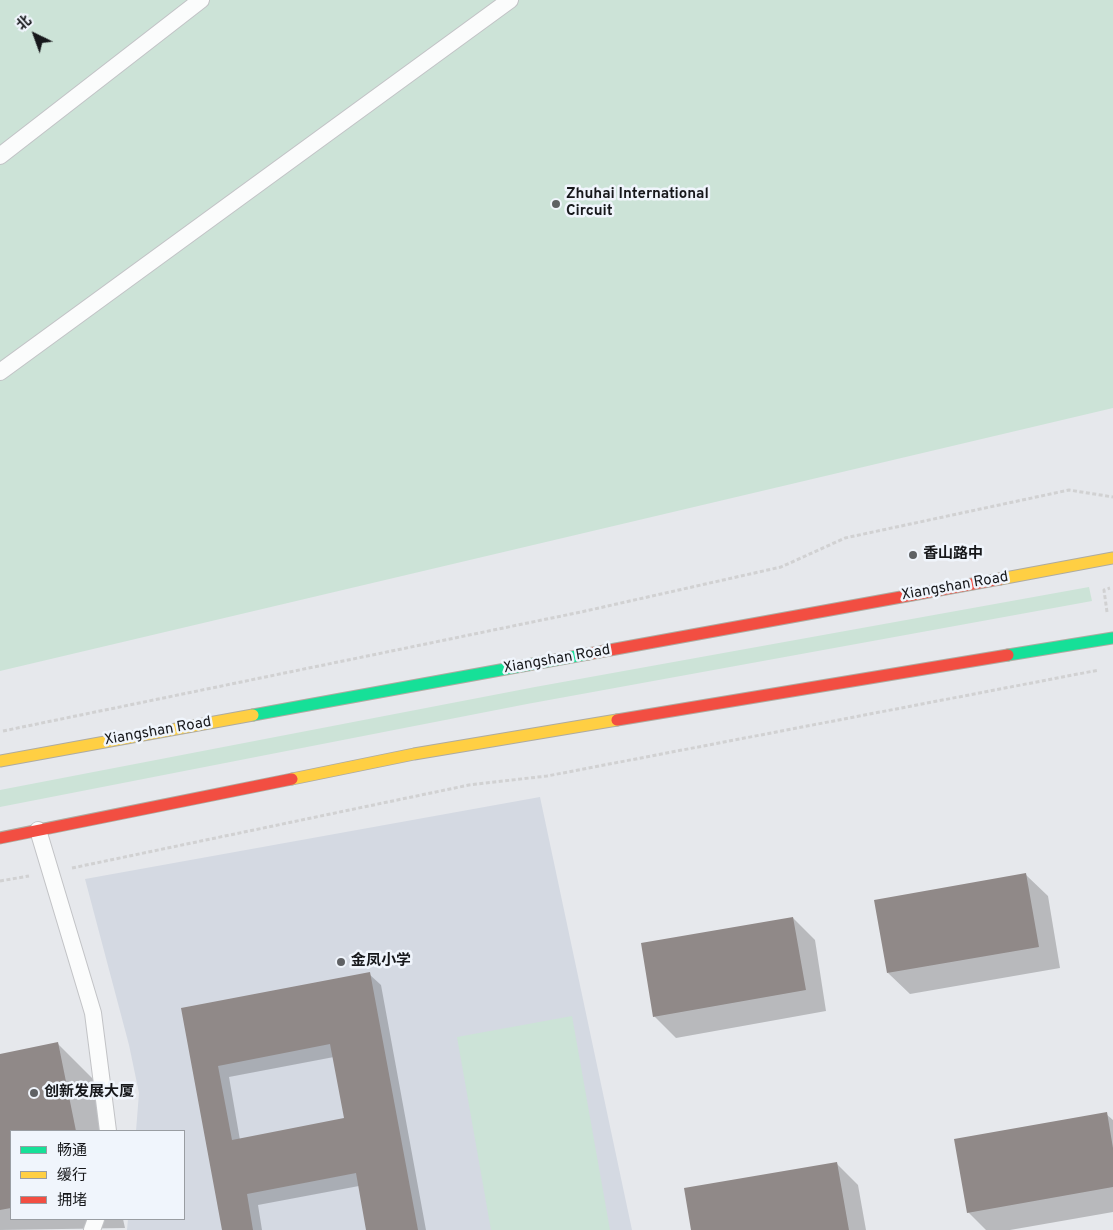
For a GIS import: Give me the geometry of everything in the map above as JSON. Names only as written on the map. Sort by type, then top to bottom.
[{"type":"main road","name":"Xiangshan Road","points":[[0,761],[1113,558]]},
{"type":"main road","points":[[0,838],[414,754],[1113,638]]},
{"type":"lane","points":[[0,156],[201,0]]},
{"type":"lane","points":[[0,372],[510,0]]},
{"type":"lane","points":[[38,830],[93,1013],[108,1130]]},
{"type":"path","points":[[0,731],[581,612],[781,567],[845,538],[1069,490],[1113,497]]},
{"type":"path","points":[[140,855],[469,785],[548,776],[1103,669]]},
{"type":"shaded area","name":"金凤小学","points":[[540,797],[632,1230],[127,1230],[128,1220],[185,1220],[185,1130],[136,1130],[139,1093],[129,1045],[85,879]]},
{"type":"green space","name":"Zhuhai International Circuit","points":[[0,0],[1113,0],[1113,408],[0,671]]},
{"type":"green space","points":[[1089,587],[1092,601],[527,704],[0,807],[0,790],[535,687]]},
{"type":"green space","points":[[572,1016],[610,1230],[491,1230],[457,1037]]},
{"type":"building","points":[[1026,873],[1039,947],[887,973],[874,900]]},
{"type":"building","points":[[793,917],[806,990],[653,1017],[641,943]]},
{"type":"building","points":[[370,972],[418,1230],[366,1230],[356,1173],[247,1194],[253,1230],[222,1230],[181,1008]],"holes":[[[330,1044],[344,1118],[232,1140],[218,1066]]]},
{"type":"building","name":"创新发展大厦","points":[[58,1042],[76,1130],[10,1130],[10,1208],[0,1210],[0,1054]]},
{"type":"building","points":[[1107,1112],[1113,1148],[1113,1187],[967,1213],[954,1139]]},
{"type":"building","points":[[837,1162],[849,1230],[691,1230],[684,1188]]},
{"type":"traffic: fast","points":[[1008,655],[1113,638]]},
{"type":"traffic: fast","points":[[253,715],[588,654]]},
{"type":"traffic: slow","points":[[1000,579],[1113,558]]},
{"type":"traffic: slow","points":[[0,761],[253,715]]},
{"type":"traffic: slow","points":[[292,779],[414,754],[617,720]]},
{"type":"traffic: jam","points":[[588,654],[1000,579]]},
{"type":"traffic: jam","points":[[617,720],[1008,655]]},
{"type":"traffic: jam","points":[[0,838],[292,779]]},
{"type":"place","name":"Zhuhai International Circuit","points":[[556,204]]},
{"type":"place","name":"香山路中","points":[[913,555]]},
{"type":"place","name":"金凤小学","points":[[341,962]]},
{"type":"place","name":"创新发展大厦","points":[[34,1093]]}]
